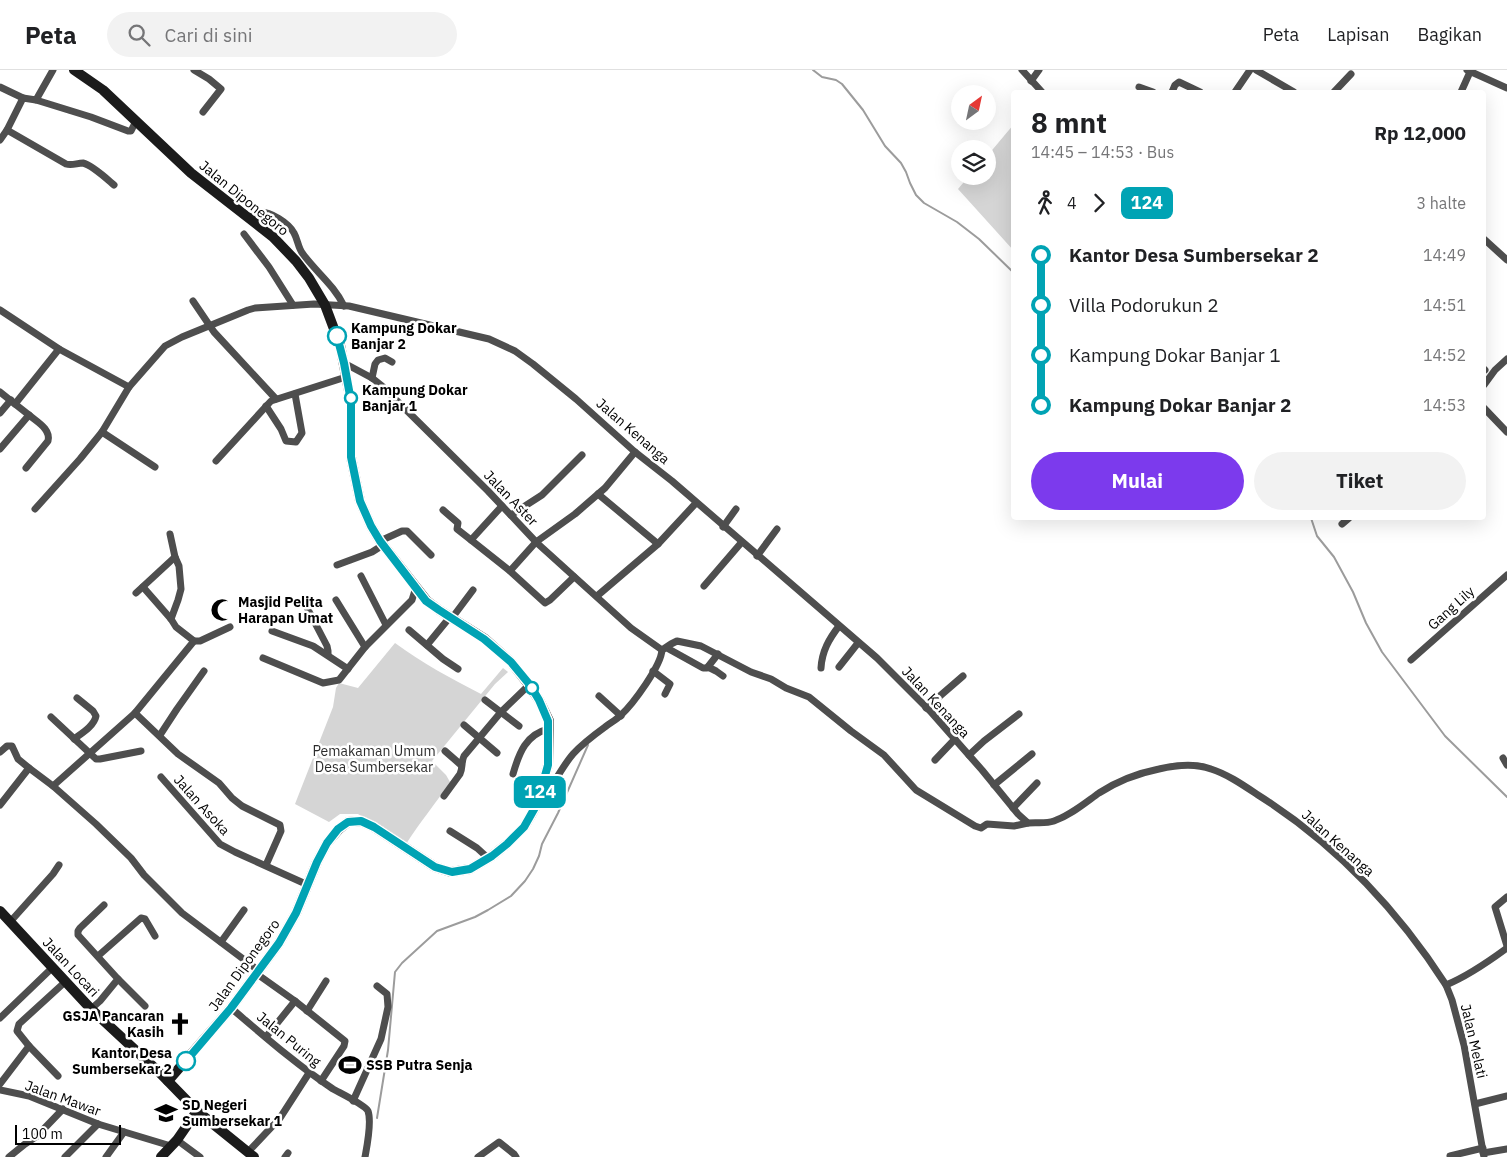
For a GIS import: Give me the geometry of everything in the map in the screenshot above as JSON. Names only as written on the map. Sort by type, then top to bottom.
[{"type":"main road","name":"Jalan Diponegoro","points":[[74,70],[103,90],[133,126],[273,236],[296,261],[325,305],[340,345],[351,401],[351,457],[360,501],[371,526],[381,543],[426,601],[484,639],[503,654],[530,685],[545,713],[549,729],[548,765],[537,804],[531,816],[507,844],[470,869],[457,872],[444,870],[427,862],[374,827],[361,821],[348,822],[333,834],[317,862],[296,913],[279,943],[231,1008],[168,1081]]},
{"type":"main road","name":"Jalan Locari","points":[[0,911],[90,1009],[168,1081],[197,1111],[251,1155]]},
{"type":"main road","points":[[161,1157],[174,1143],[197,1111]]},
{"type":"street","points":[[37,97],[53,70]]},
{"type":"street","points":[[194,70],[221,89],[203,112]]},
{"type":"street","points":[[1022,70],[1040,90]]},
{"type":"street","points":[[1032,81],[1039,70]]},
{"type":"street","points":[[1236,90],[1250,70]]},
{"type":"street","points":[[1256,70],[1291,90]]},
{"type":"street","points":[[1462,90],[1469,71],[1507,88]]},
{"type":"street","points":[[1336,90],[1351,74]]},
{"type":"street","points":[[1172,90],[1174,84],[1178,82],[1196,90]]},
{"type":"street","points":[[0,87],[24,98],[37,97],[128,131],[133,126]]},
{"type":"street","points":[[1139,87],[1147,90]]},
{"type":"street","points":[[0,140],[24,98]]},
{"type":"street","points":[[7,130],[66,164],[84,164],[114,185]]},
{"type":"street","points":[[253,220],[257,212],[268,214],[291,228],[303,254],[346,306]]},
{"type":"street","points":[[244,234],[269,267],[293,305]]},
{"type":"street","points":[[1486,241],[1507,260]]},
{"type":"street","points":[[193,301],[214,332],[276,399]]},
{"type":"street","name":"Jalan Kenanga","points":[[34,509],[68,473],[102,432],[129,387],[166,346],[182,337],[255,308],[293,305],[346,306],[489,339],[502,344],[556,381],[635,452],[877,658],[955,739],[1028,823],[1046,823],[1057,820],[1100,792],[1147,771],[1191,765],[1213,769],[1287,814],[1324,842],[1375,893],[1431,962],[1446,985]]},
{"type":"street","points":[[0,310],[59,349],[129,387]]},
{"type":"street","points":[[0,413],[13,402],[59,349]]},
{"type":"street","points":[[372,378],[378,360],[385,358],[392,362]]},
{"type":"street","points":[[1486,381],[1507,359]]},
{"type":"street","name":"Jalan Aster","points":[[344,363],[372,378],[382,386],[536,542],[631,628],[664,649],[698,666],[716,671],[723,676]]},
{"type":"street","points":[[216,461],[271,401],[346,377]]},
{"type":"street","points":[[0,392],[47,430],[48,441],[26,468]]},
{"type":"street","points":[[266,406],[281,429],[286,441],[296,442],[302,433],[294,394]]},
{"type":"street","points":[[1486,410],[1507,432]]},
{"type":"street","points":[[0,449],[29,415]]},
{"type":"street","points":[[102,432],[155,467]]},
{"type":"street","points":[[510,571],[536,542],[575,514],[598,494],[635,452]]},
{"type":"street","points":[[511,515],[542,495],[582,455]]},
{"type":"street","points":[[598,494],[658,544]]},
{"type":"street","points":[[597,596],[658,544],[696,503]]},
{"type":"street","points":[[471,540],[502,506]]},
{"type":"street","points":[[723,527],[736,509]]},
{"type":"street","points":[[443,510],[458,522],[457,529],[510,571],[545,603],[574,577]]},
{"type":"street","points":[[1342,524],[1347,520]]},
{"type":"street","points":[[757,556],[777,529]]},
{"type":"street","points":[[337,565],[372,552],[381,543],[402,531],[407,531],[431,555]]},
{"type":"street","points":[[170,534],[174,557],[179,566],[180,589],[171,619]]},
{"type":"street","points":[[704,586],[742,543]]},
{"type":"street","points":[[136,593],[174,557]]},
{"type":"street","points":[[361,576],[386,625]]},
{"type":"street","name":"Gang Lily","points":[[1411,660],[1506,580]]},
{"type":"street","points":[[143,587],[176,627],[194,641],[200,641],[230,627]]},
{"type":"street","points":[[262,658],[323,683],[339,680],[365,647],[412,600],[416,587]]},
{"type":"street","points":[[427,645],[473,590]]},
{"type":"street","points":[[304,600],[327,646],[328,655]]},
{"type":"street","points":[[336,600],[365,647]]},
{"type":"street","points":[[412,600],[426,601]]},
{"type":"street","points":[[820,668],[824,650],[839,626]]},
{"type":"street","points":[[409,630],[458,669]]},
{"type":"street","points":[[272,631],[302,641],[328,655],[348,669]]},
{"type":"street","points":[[53,786],[135,713],[194,641]]},
{"type":"street","points":[[537,804],[548,791],[561,769],[579,748],[620,716],[653,671],[664,649],[674,642],[680,641],[702,646],[751,672],[809,697],[884,755],[916,790],[975,826],[981,828],[988,824],[1014,826],[1028,823]]},
{"type":"street","points":[[839,667],[858,643]]},
{"type":"street","points":[[708,668],[718,654]]},
{"type":"street","points":[[160,735],[204,671]]},
{"type":"street","points":[[653,671],[670,684],[665,694]]},
{"type":"street","points":[[926,708],[963,676]]},
{"type":"street","points":[[444,796],[462,770],[461,765],[464,756],[501,712],[530,685]]},
{"type":"street","points":[[599,696],[620,716]]},
{"type":"street","points":[[74,740],[91,725],[96,716],[78,698]]},
{"type":"street","points":[[485,700],[519,726]]},
{"type":"street","points":[[135,713],[178,754],[219,783],[242,806],[280,825],[281,831],[266,865]]},
{"type":"street","points":[[969,755],[1019,714]]},
{"type":"street","points":[[51,717],[94,758],[98,759],[141,751]]},
{"type":"street","points":[[464,726],[497,753]]},
{"type":"street","points":[[513,774],[518,758],[526,744],[538,732],[549,729]]},
{"type":"street","points":[[935,760],[955,739]]},
{"type":"street","points":[[0,752],[7,746],[12,746],[18,759],[53,786],[96,824],[131,858],[144,875],[182,913],[344,1040],[346,1043],[321,1081]]},
{"type":"street","points":[[444,750],[461,765]]},
{"type":"street","points":[[994,785],[1032,754]]},
{"type":"street","points":[[0,805],[29,768]]},
{"type":"street","name":"Jalan Asoka","points":[[161,777],[220,844],[308,885]]},
{"type":"street","points":[[1013,808],[1037,783]]},
{"type":"street","points":[[450,831],[477,848],[488,858]]},
{"type":"street","points":[[10,922],[60,865]]},
{"type":"street","points":[[1446,985],[1476,969],[1507,947],[1495,907],[1507,897]]},
{"type":"street","points":[[104,905],[78,931],[81,939],[145,1006]]},
{"type":"street","points":[[221,942],[244,910]]},
{"type":"street","points":[[98,956],[141,918],[145,919],[154,936]]},
{"type":"street","points":[[0,1018],[52,968]]},
{"type":"street","points":[[90,1009],[100,1001],[118,978]]},
{"type":"street","points":[[307,1011],[326,981]]},
{"type":"street","points":[[58,1076],[17,1031],[22,1019],[65,982]]},
{"type":"street","name":"Jalan Melati","points":[[1446,985],[1464,1045],[1483,1152]]},
{"type":"street","points":[[353,1101],[381,1038],[388,1007],[387,994],[377,986]]},
{"type":"street","points":[[266,1037],[295,1001]]},
{"type":"street","name":"Jalan Puring","points":[[231,1008],[309,1073],[365,1107],[368,1112],[369,1126],[365,1157]]},
{"type":"street","points":[[1,1088],[29,1046]]},
{"type":"street","points":[[251,1155],[280,1118],[309,1073]]},
{"type":"street","name":"Jalan Mawar","points":[[1,1088],[29,1096],[98,1124],[174,1143],[200,1157]]},
{"type":"street","points":[[1475,1104],[1507,1096]]},
{"type":"street","points":[[9,1157],[37,1136],[63,1109]]},
{"type":"street","points":[[65,1157],[98,1124]]},
{"type":"street","points":[[106,1157],[124,1132]]},
{"type":"street","points":[[478,1157],[499,1142],[516,1157]]},
{"type":"street","points":[[1450,1156],[1507,1149]]},
{"type":"green space","points":[[1011,128],[1011,248],[958,189],[961,185],[996,185],[996,145]]},
{"type":"green space","name":"Pemakaman Umum Desa Sumbersekar","points":[[395,643],[426,664],[481,694],[503,668],[508,672],[495,684],[432,761],[446,775],[450,782],[406,844],[358,814],[340,814],[329,822],[295,804],[333,707],[336,688],[339,683],[358,688]]},
{"type":"green space","name":"SSB Putra Senja","points":[[345,1055],[362,1066],[356,1075],[337,1065]]},
{"type":"waterway","points":[[813,70],[822,77],[836,80],[842,84],[863,110],[885,146],[901,163],[916,195],[924,203],[957,222],[979,239],[1011,270]]},
{"type":"waterway","points":[[1312,520],[1317,536],[1334,557],[1382,652],[1445,736],[1507,797]]},
{"type":"waterway","points":[[377,1118],[388,1050],[395,972],[402,963],[437,931],[475,917],[488,910],[511,896],[525,881],[533,869],[542,844],[588,745]]},
{"type":"bus line","name":"124","points":[[186,1061],[231,1008],[279,943],[296,913],[317,862],[327,843],[338,829],[348,822],[361,821],[374,827],[435,867],[452,872],[470,869],[492,856],[524,827],[537,804],[548,765],[548,721],[530,685],[503,654],[484,639],[426,601],[380,541],[371,526],[360,501],[351,457],[351,401],[337,336]]},
{"type":"place","name":"Kampung Dokar Banjar 2","points":[[337,336]]},
{"type":"place","name":"Kampung Dokar Banjar 1","points":[[351,398]]},
{"type":"place","name":"Masjid Pelita Harapan Umat","points":[[222,610]]},
{"type":"place","name":"GSJA Pancaran Kasih","points":[[180,1024]]},
{"type":"place","name":"Kantor Desa Sumbersekar 2","points":[[186,1061]]},
{"type":"place","name":"SSB Putra Senja","points":[[350,1065]]},
{"type":"place","name":"SD Negeri Sumbersekar 1","points":[[166,1113]]}]
